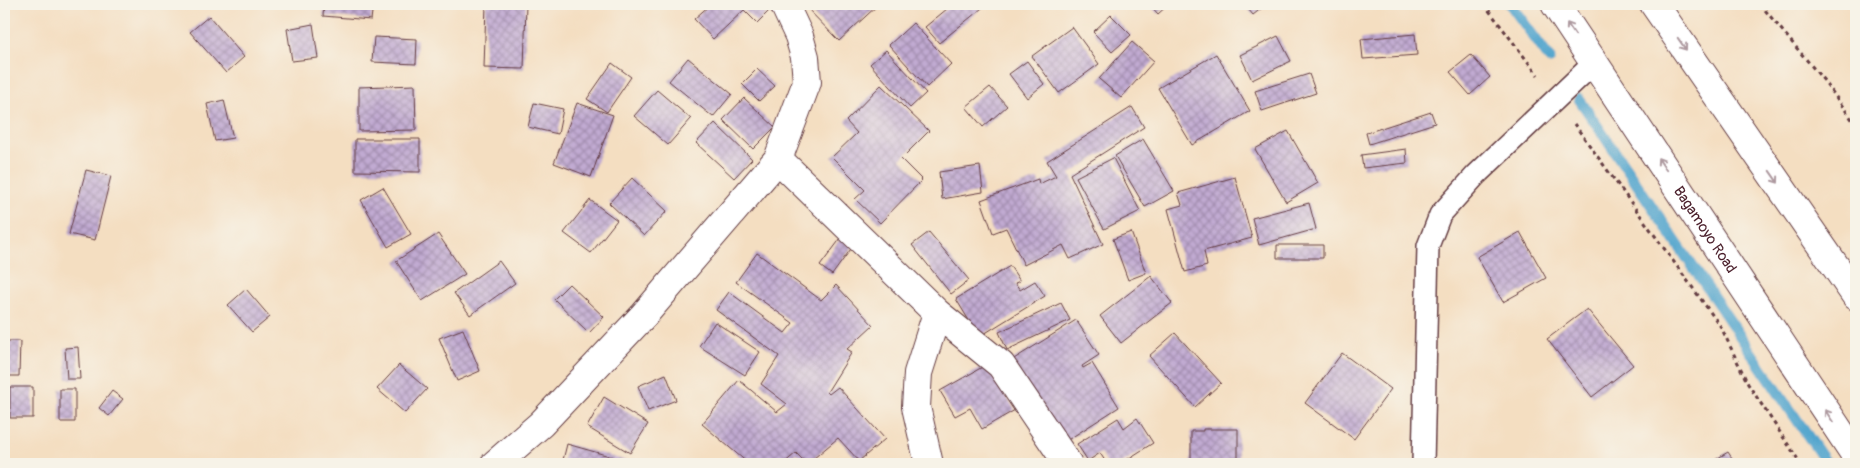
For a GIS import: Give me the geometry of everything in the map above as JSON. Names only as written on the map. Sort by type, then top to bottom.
[{"type":"main road","points":[[495,464],[541,424],[644,316],[778,158],[807,82],[805,57],[799,36],[784,4]]},
{"type":"main road","name":"Bagamoyo Road","points":[[1555,4],[1856,456]]},
{"type":"main road","points":[[1654,4],[1856,296]]},
{"type":"main road","points":[[778,158],[937,313],[1001,365],[1068,464]]},
{"type":"main road","points":[[928,464],[916,407],[918,373],[937,313]]},
{"type":"lane","points":[[1423,464],[1428,246],[1440,215],[1476,175],[1594,62]]},
{"type":"path","points":[[1484,4],[1555,98],[1721,327],[1748,384],[1801,464]]},
{"type":"path","points":[[1760,4],[1825,82],[1856,125]]},
{"type":"building","points":[[324,4],[373,4],[371,20],[323,16]]},
{"type":"building","points":[[486,4],[526,4],[524,69],[484,68]]},
{"type":"building","points":[[711,4],[768,4],[772,8],[757,23],[744,10],[713,39],[694,19]]},
{"type":"building","points":[[803,4],[879,4],[839,41]]},
{"type":"building","points":[[953,4],[987,4],[939,43],[925,27]]},
{"type":"building","points":[[1149,4],[1169,4],[1158,14]]},
{"type":"building","points":[[1244,4],[1267,4],[1253,15]]},
{"type":"building","points":[[1111,15],[1131,35],[1112,52],[1093,32]]},
{"type":"building","points":[[209,16],[244,57],[226,73],[190,32]]},
{"type":"building","points":[[913,23],[951,64],[927,87],[889,45]]},
{"type":"building","points":[[313,24],[318,58],[292,61],[287,29]]},
{"type":"building","points":[[1072,27],[1099,64],[1059,93],[1032,56]]},
{"type":"building","points":[[1415,34],[1417,55],[1363,59],[1361,39]]},
{"type":"building","points":[[1278,36],[1291,61],[1252,80],[1240,55]]},
{"type":"building","points":[[374,37],[417,39],[416,64],[372,62]]},
{"type":"building","points":[[1132,42],[1154,61],[1121,98],[1099,79]]},
{"type":"building","points":[[886,50],[926,93],[910,108],[870,64]]},
{"type":"building","points":[[1216,54],[1250,111],[1192,145],[1158,88]]},
{"type":"building","points":[[1471,55],[1490,77],[1470,95],[1450,72]]},
{"type":"building","points":[[688,58],[732,94],[713,117],[669,81]]},
{"type":"building","points":[[1027,61],[1044,84],[1027,98],[1009,74]]},
{"type":"building","points":[[612,63],[631,77],[607,112],[587,99]]},
{"type":"building","points":[[757,69],[775,86],[759,101],[742,84]]},
{"type":"building","points":[[1309,74],[1316,93],[1262,111],[1255,91]]},
{"type":"building","points":[[415,85],[416,130],[359,131],[359,87]]},
{"type":"building","points":[[881,85],[929,131],[901,159],[922,180],[880,223],[855,199],[865,190],[832,157],[857,133],[846,121]]},
{"type":"building","points":[[990,87],[1007,106],[983,127],[966,107]]},
{"type":"building","points":[[657,90],[691,119],[668,145],[634,116]]},
{"type":"building","points":[[744,98],[775,127],[753,149],[723,120]]},
{"type":"building","points":[[224,100],[233,138],[215,141],[207,104]]},
{"type":"building","points":[[534,103],[563,109],[558,134],[528,127]]},
{"type":"building","points":[[577,103],[613,115],[591,177],[554,163]]},
{"type":"building","points":[[1132,107],[1144,127],[1070,174],[1103,244],[1070,259],[1063,245],[1024,265],[1006,228],[993,233],[981,200],[1038,179],[1039,184],[1056,176],[1047,161]]},
{"type":"building","points":[[1431,112],[1435,123],[1369,144],[1366,133]]},
{"type":"building","points":[[715,123],[752,159],[734,178],[696,143]]},
{"type":"building","points":[[1288,131],[1318,183],[1286,202],[1255,149]]},
{"type":"building","points":[[355,139],[420,139],[420,172],[355,171]]},
{"type":"building","points":[[1143,139],[1174,191],[1145,207],[1115,156]]},
{"type":"building","points":[[1406,149],[1407,163],[1363,168],[1361,155]]},
{"type":"building","points":[[1113,158],[1140,211],[1104,229],[1076,177]]},
{"type":"building","points":[[980,166],[983,192],[942,199],[939,172]]},
{"type":"building","points":[[86,170],[111,176],[95,240],[69,234]]},
{"type":"building","points":[[1235,177],[1252,238],[1204,251],[1207,266],[1185,272],[1168,209],[1182,205],[1178,193]]},
{"type":"building","points":[[632,178],[667,211],[644,236],[609,203]]},
{"type":"building","points":[[383,187],[411,234],[388,247],[361,200]]},
{"type":"building","points":[[590,200],[617,220],[591,253],[564,233]]},
{"type":"building","points":[[1309,203],[1316,229],[1259,245],[1252,218]]},
{"type":"building","points":[[929,232],[969,280],[951,294],[912,245]]},
{"type":"building","points":[[1131,232],[1146,273],[1128,280],[1113,239]]},
{"type":"building","points":[[1520,232],[1546,278],[1503,302],[1477,257]]},
{"type":"building","points":[[438,234],[465,274],[422,301],[396,261]]},
{"type":"building","points":[[844,234],[856,242],[832,275],[820,266]]},
{"type":"building","points":[[1277,245],[1323,245],[1323,258],[1277,258]]},
{"type":"building","points":[[757,253],[821,300],[836,285],[873,325],[847,349],[852,352],[827,392],[829,394],[838,387],[885,439],[859,461],[838,438],[807,464],[796,453],[783,464],[749,464],[702,424],[739,380],[777,412],[787,404],[761,384],[779,356],[716,310],[729,292],[785,333],[793,323],[736,282]]},
{"type":"building","points":[[499,261],[515,283],[470,315],[454,293]]},
{"type":"building","points":[[1010,266],[1020,281],[1015,283],[1020,290],[1035,281],[1045,296],[979,337],[956,299]]},
{"type":"building","points":[[1151,276],[1172,303],[1121,343],[1100,316]]},
{"type":"building","points":[[569,284],[604,317],[589,333],[554,299]]},
{"type":"building","points":[[246,289],[270,317],[252,332],[228,305]]},
{"type":"building","points":[[1061,303],[1070,320],[1007,350],[999,332]]},
{"type":"building","points":[[1587,309],[1633,365],[1592,397],[1547,339]]},
{"type":"building","points":[[1076,320],[1099,355],[1082,366],[1083,368],[1092,363],[1119,407],[1063,443],[1009,362]]},
{"type":"building","points":[[715,322],[760,352],[745,375],[699,346]]},
{"type":"building","points":[[463,329],[480,371],[457,381],[439,338]]},
{"type":"building","points":[[1175,333],[1221,383],[1195,407],[1149,356]]},
{"type":"building","points":[[6,341],[20,341],[19,376],[6,376]]},
{"type":"building","points":[[78,347],[80,379],[67,379],[65,348]]},
{"type":"building","points":[[1342,353],[1391,389],[1354,439],[1305,403]]},
{"type":"building","points":[[399,365],[427,389],[405,413],[377,389]]},
{"type":"building","points":[[986,365],[1015,410],[982,429],[970,408],[955,416],[940,391]]},
{"type":"building","points":[[666,374],[676,400],[648,411],[638,386]]},
{"type":"building","points":[[10,387],[33,387],[33,418],[10,418]]},
{"type":"building","points":[[60,389],[75,389],[75,422],[60,422]]},
{"type":"building","points":[[112,391],[123,399],[109,416],[99,408]]},
{"type":"building","points":[[604,397],[648,424],[630,453],[587,427]]},
{"type":"building","points":[[1118,418],[1124,428],[1137,418],[1153,443],[1120,464],[1107,464],[1100,453],[1088,461],[1077,444]]},
{"type":"building","points":[[1203,429],[1238,429],[1238,464],[1191,464],[1191,431],[1203,431]]},
{"type":"building","points":[[567,444],[627,461],[626,464],[562,464]]},
{"type":"building","points":[[1728,452],[1736,464],[1708,464]]},
{"type":"waterway","points":[[1510,4],[1550,59]]},
{"type":"waterway","points":[[1579,99],[1827,464]]}]
